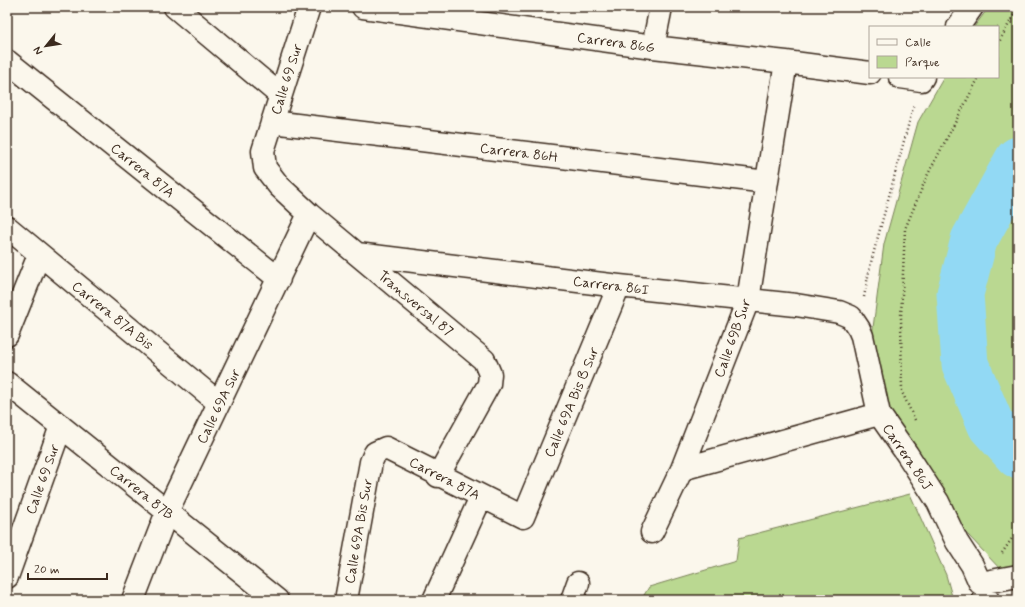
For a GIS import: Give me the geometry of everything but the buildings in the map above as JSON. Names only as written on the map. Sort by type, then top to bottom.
[{"type":"street","points":[[175,7],[280,95]]},
{"type":"street","name":"Calle 69 Sur","points":[[263,151],[309,7]]},
{"type":"street","name":"Carrera 86G","points":[[363,7],[653,47],[869,73]]},
{"type":"street","points":[[653,47],[661,7]]},
{"type":"street","points":[[959,26],[972,7]]},
{"type":"street","name":"Carrera 87A","points":[[7,61],[279,279]]},
{"type":"street","name":"Calle 69B Sur","points":[[652,532],[682,469],[748,300],[786,62]]},
{"type":"street","name":"Carrera 86H","points":[[272,122],[767,182]]},
{"type":"street","name":"Transversal 87","points":[[263,151],[265,168],[279,186],[309,214],[484,360],[490,374],[489,384],[438,476]]},
{"type":"street","name":"Calle 69A Sur","points":[[133,600],[167,512],[309,214]]},
{"type":"street","name":"Carrera 87A Bis","points":[[7,227],[39,255],[219,402]]},
{"type":"street","name":"Carrera 86I","points":[[357,254],[619,286],[796,305],[839,312],[851,318],[858,329]]},
{"type":"street","points":[[7,335],[39,255]]},
{"type":"street","name":"Calle 69A Bis B Sur","points":[[523,517],[619,286]]},
{"type":"street","points":[[858,329],[864,344],[879,414]]},
{"type":"street","name":"Carrera 87B","points":[[7,384],[167,512],[257,593],[277,600]]},
{"type":"street","name":"Carrera 86J","points":[[682,469],[879,414],[938,502],[957,542],[972,565],[984,596],[1018,576]]},
{"type":"street","name":"Calle 69 Sur","points":[[7,577],[61,426]]},
{"type":"street","name":"Carrera 87A","points":[[371,462],[375,453],[386,448],[438,476],[523,517]]},
{"type":"street","name":"Calle 69A Bis Sur","points":[[346,600],[371,462]]},
{"type":"street","points":[[434,600],[481,496]]},
{"type":"path","points":[[999,42],[1018,7]]},
{"type":"path","points":[[858,329],[870,266],[915,78]]},
{"type":"path","points":[[916,420],[902,392],[901,316],[905,229],[927,176],[978,78]]},
{"type":"path","points":[[1014,537],[1018,530]]},
{"type":"green space","points":[[989,7],[1018,7],[1018,588],[969,536],[941,498],[890,414],[871,343],[884,244],[918,122],[943,78],[999,78],[999,26],[975,26]]},
{"type":"green space","points":[[910,494],[946,575],[953,600],[641,600],[649,587],[736,561],[739,538]]},
{"type":"waterway","points":[[1018,160],[974,240],[960,294],[965,364],[991,425],[1018,455]]}]
